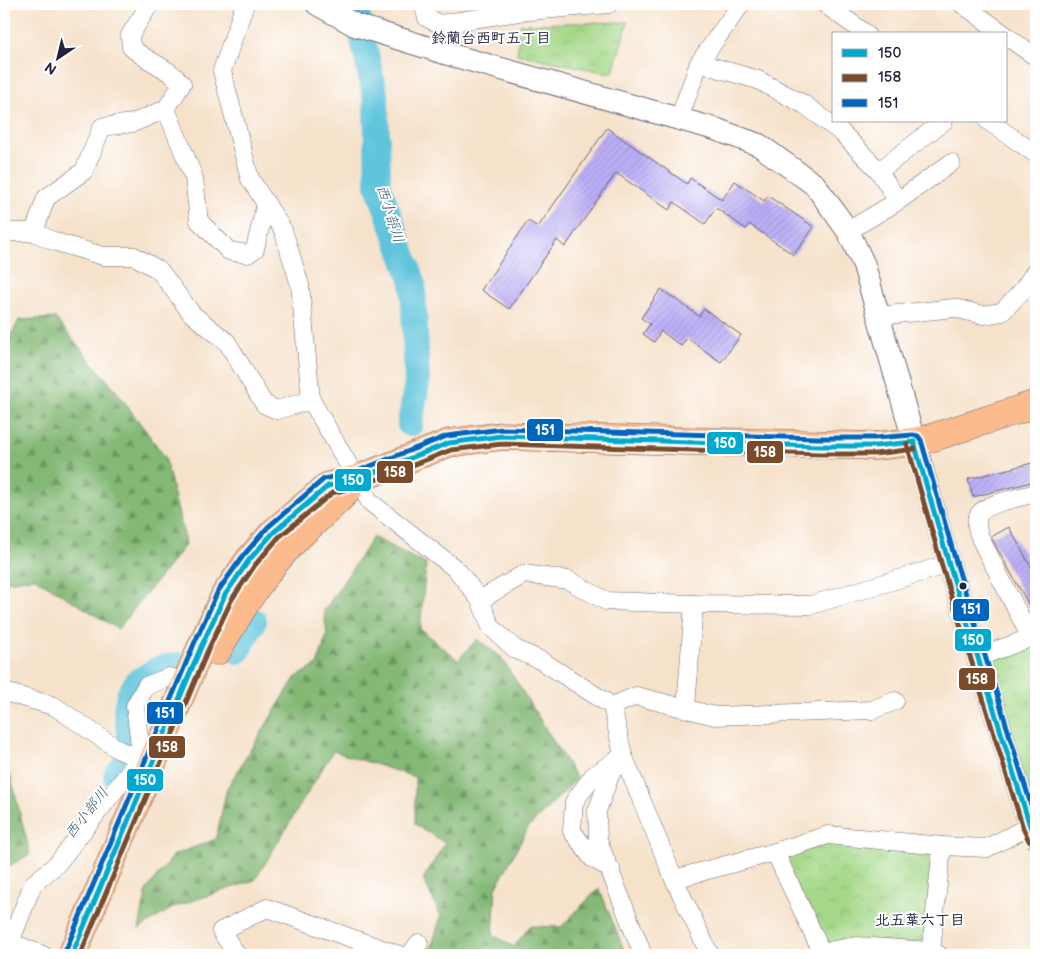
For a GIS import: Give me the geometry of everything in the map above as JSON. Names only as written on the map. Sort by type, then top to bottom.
[{"type":"main road","points":[[72,955],[225,595],[249,560],[274,532],[328,486],[357,479],[449,443],[502,436],[818,446],[875,446],[914,442],[1036,404]]},
{"type":"main road","points":[[92,955],[217,651],[243,605],[268,570],[297,538],[329,511],[357,479]]},
{"type":"street","points":[[34,232],[46,198],[84,171],[102,127],[133,123],[166,109],[182,84],[161,66],[142,57],[131,47],[130,35],[150,4]]},
{"type":"street","points":[[246,4],[222,71],[250,179],[283,230],[300,285],[311,400],[370,502],[457,570],[480,600],[491,627],[515,649],[542,661],[612,706],[623,755],[674,879],[710,955]]},
{"type":"street","points":[[317,4],[355,25],[448,54],[715,129],[759,145],[815,185],[848,231],[864,265],[949,564],[1033,832],[987,848],[942,846],[828,834],[775,852],[674,879]]},
{"type":"street","points":[[423,4],[427,18],[440,24],[518,8],[608,4]]},
{"type":"street","points":[[680,119],[699,63],[741,4]]},
{"type":"street","points":[[825,4],[863,32]]},
{"type":"street","points":[[962,4],[1001,32]]},
{"type":"street","points":[[440,24],[448,54]]},
{"type":"street","points":[[1008,37],[1036,57]]},
{"type":"street","points":[[699,63],[758,80],[805,105],[842,133],[879,171],[898,201]]},
{"type":"street","points":[[166,109],[194,178],[199,221],[229,251],[248,254],[255,250],[266,203]]},
{"type":"street","points":[[879,171],[943,122]]},
{"type":"street","points":[[989,122],[1036,154]]},
{"type":"street","points":[[848,231],[898,201],[951,163]]},
{"type":"street","points":[[4,234],[6,232],[34,232],[103,256],[134,256],[159,270],[192,314],[227,342],[264,404],[277,410],[311,400]]},
{"type":"street","points":[[879,316],[954,308],[983,315],[1002,312],[1022,291],[1036,270]]},
{"type":"street","points":[[978,657],[1033,637],[981,540],[976,527],[978,515],[984,508],[1036,493]]},
{"type":"street","points":[[480,600],[524,574],[568,580],[606,601],[811,605],[949,564]]},
{"type":"street","points":[[686,707],[694,604]]},
{"type":"street","points":[[153,764],[140,745],[134,706],[146,686],[169,677],[187,682]]},
{"type":"street","points":[[4,692],[54,706],[119,750],[153,764]]},
{"type":"street","points":[[612,706],[636,696],[686,707],[715,716],[872,710],[895,701]]},
{"type":"street","points":[[611,869],[592,858],[572,831],[574,802],[594,776],[623,755]]},
{"type":"street","points":[[623,755],[610,775],[597,811],[598,840],[611,869],[642,955]]},
{"type":"street","points":[[43,955],[8,949],[33,884],[57,864],[134,766],[153,764]]},
{"type":"street","points":[[775,852],[823,954],[856,946],[935,953],[942,846]]},
{"type":"street","points":[[237,955],[221,931],[267,908],[399,955]]},
{"type":"green space","points":[[628,22],[612,74],[517,54],[520,24]]},
{"type":"green space","points":[[55,318],[117,392],[165,457],[186,544],[118,629],[35,578],[4,582],[4,348],[19,320]]},
{"type":"green space","points":[[373,537],[426,564],[420,629],[458,660],[477,639],[501,657],[577,779],[528,828],[496,888],[493,935],[514,947],[530,926],[561,927],[599,888],[626,955],[429,955],[441,916],[423,879],[445,843],[415,824],[415,777],[333,751],[255,880],[174,907],[139,929],[147,889],[174,855],[216,839],[227,788],[295,678],[317,665],[327,635],[324,611]]},
{"type":"green space","points":[[1036,641],[1036,817],[988,659]]},
{"type":"green space","points":[[4,767],[11,777],[30,854],[4,869]]},
{"type":"green space","points":[[829,838],[928,850],[935,858],[928,935],[919,943],[823,948],[785,860],[791,850]]},
{"type":"building","points":[[607,128],[687,184],[690,178],[722,200],[735,181],[764,201],[768,196],[814,227],[794,255],[749,224],[746,229],[716,208],[705,224],[674,202],[669,210],[616,173],[565,247],[557,240],[509,309],[481,290],[528,221],[538,227]]},
{"type":"building","points":[[661,289],[699,316],[704,309],[741,335],[721,362],[687,338],[681,346],[661,331],[654,342],[643,334],[650,324],[641,318]]},
{"type":"building","points":[[1036,462],[1036,481],[973,497],[968,479]]},
{"type":"building","points":[[1009,527],[1036,576],[1036,608],[1032,611],[991,537]]},
{"type":"waterway","name":"西小部川","points":[[355,4],[376,99],[378,185],[413,282],[417,382],[410,424]]},
{"type":"waterway","name":"西小部川","points":[[238,651],[254,621]]},
{"type":"waterway","name":"西小部川","points":[[116,776],[127,762],[131,745],[126,710],[129,695],[137,682],[158,669],[177,665]]},
{"type":"transit line","name":"151","points":[[65,952],[194,644],[218,591],[243,556],[268,527],[324,479],[355,472],[447,436],[502,429],[819,438],[918,436],[921,440],[956,562],[1036,821]]},
{"type":"transit line","name":"150","points":[[72,955],[201,647],[225,595],[249,560],[274,532],[328,486],[357,479],[449,443],[502,436],[819,446],[875,446],[914,442]]},
{"type":"transit line","name":"150","points":[[914,442],[949,564],[1030,826],[1036,837]]},
{"type":"transit line","name":"158","points":[[80,955],[208,650],[232,599],[255,565],[279,537],[332,493],[360,486],[451,450],[502,444],[819,454],[875,454],[915,449]]},
{"type":"transit line","name":"158","points":[[907,444],[942,566],[1023,828],[1029,841]]},
{"type":"district","name":"鈴蘭台西町五丁目","points":[[491,38]]},
{"type":"district","name":"北五葉六丁目","points":[[920,920]]}]
